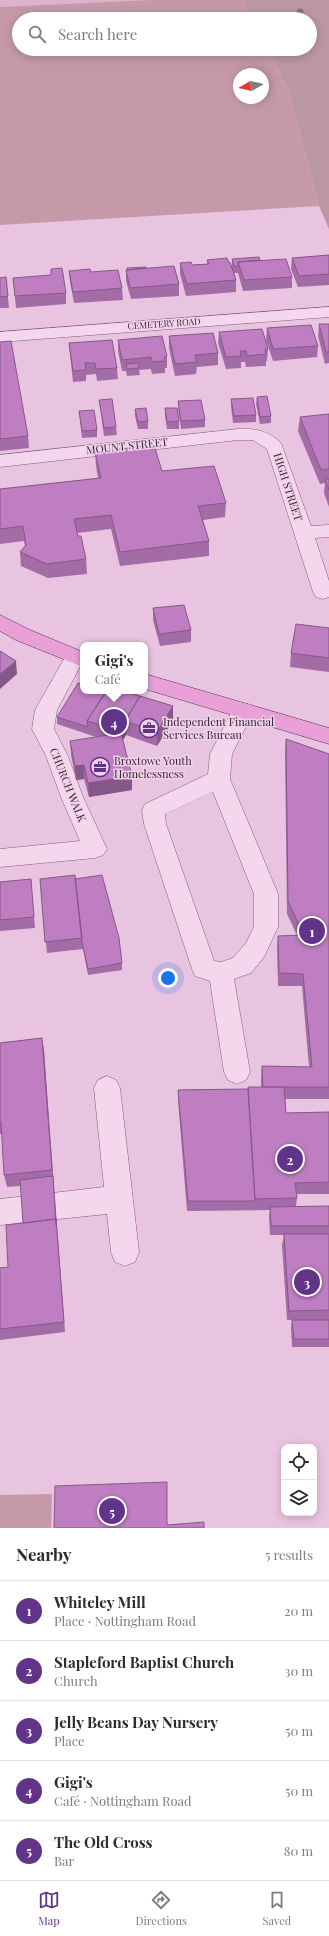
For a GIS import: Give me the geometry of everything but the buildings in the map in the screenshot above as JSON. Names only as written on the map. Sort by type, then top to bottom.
[{"type":"main road","points":[[0,622],[23,635],[79,659]]},
{"type":"main road","points":[[148,682],[329,736]]},
{"type":"street","name":"CEMETERY ROAD","points":[[0,337],[329,312]]},
{"type":"street","name":"MOUNT STREET","points":[[0,461],[254,434]]},
{"type":"street","name":"HIGH STREET","points":[[254,434],[267,438],[275,447],[323,592]]},
{"type":"street","points":[[306,542],[329,530]]},
{"type":"street","name":"CHURCH WALK","points":[[0,858],[95,849],[72,797],[57,756],[43,729],[46,710],[79,659]]},
{"type":"street","points":[[219,779],[153,810],[155,824],[204,969],[221,973],[242,966],[255,950],[266,927],[266,894],[219,779],[221,754],[243,711]]},
{"type":"street","points":[[221,973],[238,1072]]},
{"type":"street","points":[[107,1088],[125,1252]]},
{"type":"street","points":[[0,1212],[119,1199]]},
{"type":"shaded area","points":[[0,0],[149,0],[0,7]]},
{"type":"shaded area","points":[[149,0],[243,0],[249,12],[12,12],[12,56],[272,56],[289,91],[319,206],[0,225],[0,7]]},
{"type":"shaded area","points":[[243,0],[329,0],[329,229],[319,206],[289,91],[272,56],[317,56],[317,12],[249,12]]},
{"type":"shaded area","points":[[52,1494],[51,1528],[0,1528],[0,1495]]},
{"type":"place","name":"Gigi's","points":[[114,722]]},
{"type":"place","name":"Independent Financial Services Bureau","points":[[149,728]]},
{"type":"place","name":"Broxtowe Youth Homelessness","points":[[100,767]]},
{"type":"place","name":"Whiteley Mill","points":[[312,931]]},
{"type":"place","name":"Stapleford Baptist Church","points":[[290,1159]]},
{"type":"place","name":"Jelly Beans Day Nursery","points":[[307,1282]]},
{"type":"place","name":"The Old Cross","points":[[112,1511]]}]
